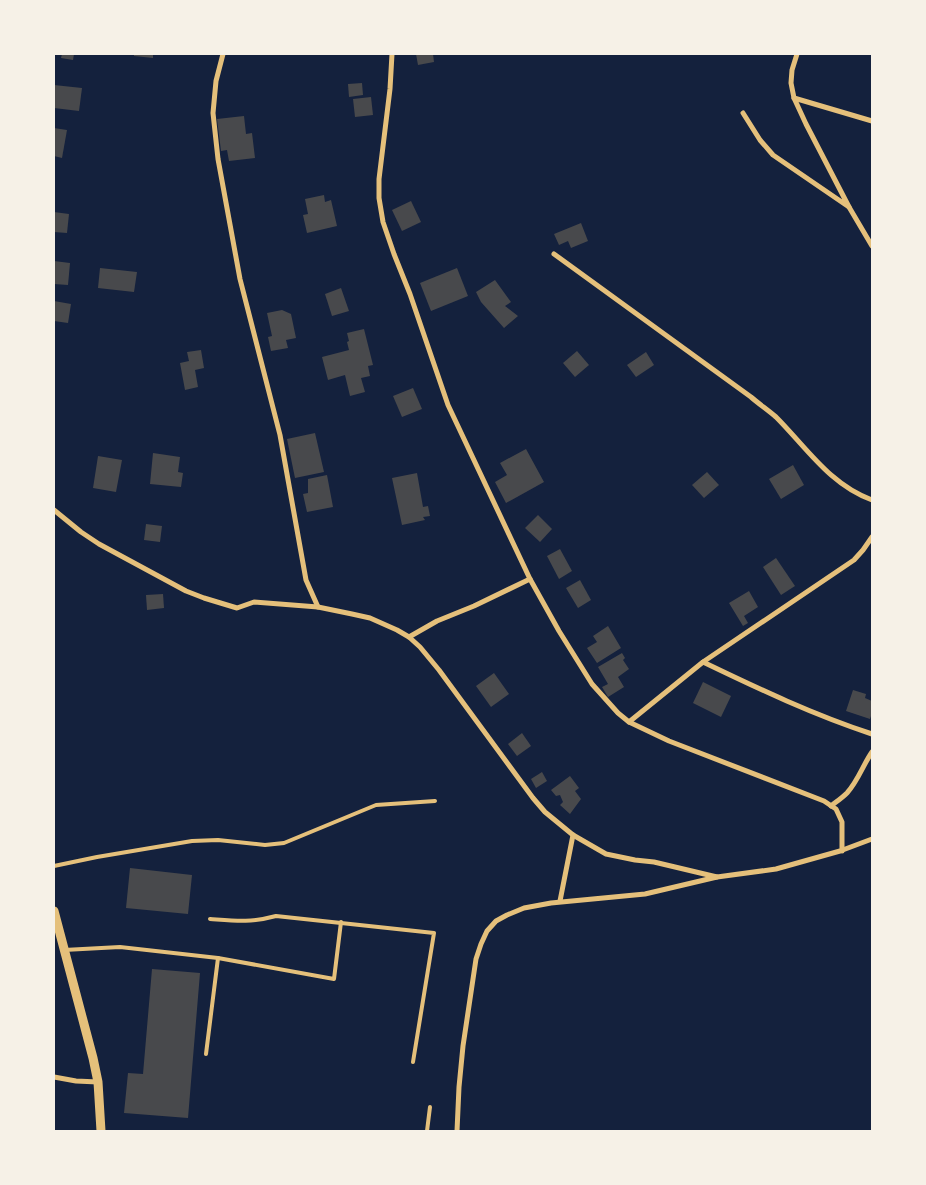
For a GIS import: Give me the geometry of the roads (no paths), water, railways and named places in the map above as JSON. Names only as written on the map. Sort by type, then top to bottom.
[{"type":"street","points":[[223,54],[216,81],[213,113],[218,159],[240,279],[280,435],[306,580],[318,607]]},
{"type":"street","points":[[392,54],[390,97],[379,179],[379,198],[383,222],[448,405],[530,579],[559,631],[592,684],[618,713],[630,722],[669,740],[824,801],[836,809],[842,822],[842,851]]},
{"type":"street","points":[[797,54],[792,70],[791,83],[794,98],[849,207],[872,246]]},
{"type":"street","points":[[794,98],[872,121]]},
{"type":"street","points":[[743,113],[760,140],[774,155],[849,207]]},
{"type":"street","points":[[554,254],[751,397],[775,416],[826,471],[847,487],[872,500]]},
{"type":"street","points":[[54,510],[99,544],[180,588],[223,605],[237,608],[254,602],[318,607],[370,618],[397,630],[409,637],[420,647],[533,798],[545,812],[573,835],[606,854],[654,862],[717,877]]},
{"type":"street","points":[[630,722],[703,662],[854,560],[872,538]]},
{"type":"street","points":[[409,637],[438,621],[530,579]]},
{"type":"street","points":[[703,662],[793,705],[872,734]]},
{"type":"street","points":[[831,806],[846,794],[860,775],[872,752]]},
{"type":"street","points":[[560,902],[573,835]]},
{"type":"street","points":[[457,1131],[463,1046],[476,959],[487,931],[496,921],[524,908],[560,902],[645,894],[717,877],[776,869],[842,851],[872,839]]},
{"type":"street","points":[[54,911],[93,1058],[98,1082],[102,1131]]},
{"type":"street","points":[[54,1076],[76,1081],[98,1082]]},
{"type":"lane","points":[[54,866],[192,841],[218,840],[265,845],[284,843],[376,805],[435,801]]},
{"type":"lane","points":[[210,919],[240,922],[276,916],[434,933],[413,1062]]},
{"type":"lane","points":[[64,950],[120,947],[218,958],[334,979],[341,922]]},
{"type":"lane","points":[[206,1054],[218,958]]},
{"type":"lane","points":[[427,1131],[430,1106]]}]
